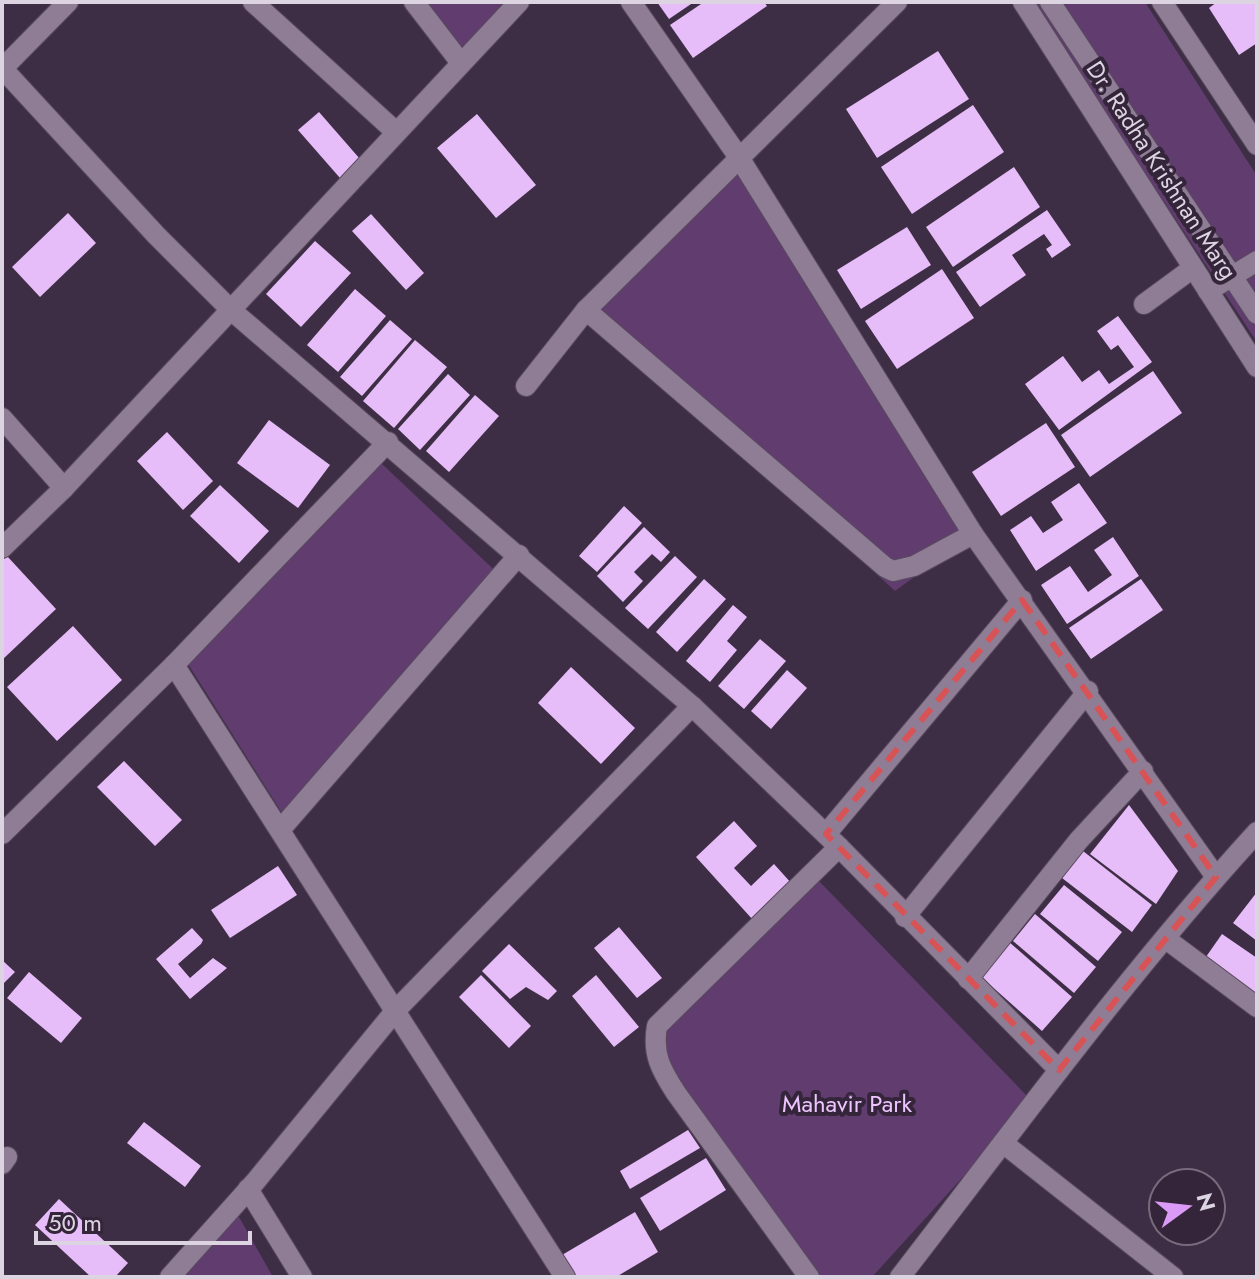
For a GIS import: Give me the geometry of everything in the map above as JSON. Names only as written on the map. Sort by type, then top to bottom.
[{"type":"street","points":[[68,2],[2,68],[156,235],[231,310],[692,706],[832,841],[1059,1070]]},
{"type":"street","points":[[253,2],[396,132]]},
{"type":"street","points":[[414,2],[461,63]]},
{"type":"street","points":[[2,548],[64,488],[519,2]]},
{"type":"street","points":[[631,2],[740,159],[973,534],[1088,691],[1216,877]]},
{"type":"street","points":[[526,386],[586,310],[897,2]]},
{"type":"street","name":"Dr. Radha Krishnan Marg","points":[[1023,2],[1257,367]]},
{"type":"street","points":[[1050,2],[1257,314]]},
{"type":"street","points":[[1162,2],[1257,145]]},
{"type":"street","points":[[1208,291],[1257,261]]},
{"type":"street","points":[[1144,304],[1193,268]]},
{"type":"street","points":[[586,310],[885,567],[893,571],[914,566],[973,534]]},
{"type":"street","points":[[2,418],[64,488]]},
{"type":"street","points":[[2,834],[174,665],[388,442]]},
{"type":"street","points":[[280,830],[519,555]]},
{"type":"street","points":[[809,1277],[659,1067],[654,1044],[657,1026],[832,841],[1022,600]]},
{"type":"street","points":[[174,665],[565,1277]]},
{"type":"street","points":[[905,917],[1088,691]]},
{"type":"street","points":[[170,1277],[248,1189],[396,1010],[692,706]]},
{"type":"street","points":[[968,979],[1079,840],[1143,771]]},
{"type":"street","points":[[900,1277],[1059,1070],[1216,877],[1257,832]]},
{"type":"street","points":[[1166,939],[1257,1007]]},
{"type":"street","points":[[1003,1143],[1173,1277]]},
{"type":"street","points":[[248,1189],[302,1277]]},
{"type":"highlighted area","points":[[1022,600],[1216,877],[1059,1070],[826,834]]},
{"type":"green space","points":[[425,2],[518,2],[469,56]]},
{"type":"green space","points":[[1032,2],[1145,2],[1257,176],[1257,342]]},
{"type":"green space","points":[[740,159],[973,534],[895,591],[586,310]]},
{"type":"green space","points":[[381,463],[507,582],[289,824],[188,664]]},
{"type":"green space","name":"Mahavir Park","points":[[819,881],[1032,1101],[872,1277],[801,1277],[649,1046]]},
{"type":"green space","points":[[235,1210],[273,1277],[180,1277]]},
{"type":"building","points":[[657,2],[694,2],[669,19]]},
{"type":"building","points":[[704,2],[764,2],[767,6],[693,58],[670,25]]},
{"type":"building","points":[[1217,2],[1257,2],[1257,43],[1239,55],[1209,8]]},
{"type":"building","points":[[938,51],[969,99],[877,158],[846,109]]},
{"type":"building","points":[[973,105],[1004,152],[912,214],[881,167]]},
{"type":"building","points":[[319,112],[360,159],[340,178],[298,130]]},
{"type":"building","points":[[477,114],[536,185],[496,218],[437,148]]},
{"type":"building","points":[[1014,167],[1040,207],[953,267],[926,227]]},
{"type":"building","points":[[1047,210],[1071,245],[1052,258],[1046,249],[1052,245],[1044,234],[1012,255],[1026,275],[980,307],[956,272]]},
{"type":"building","points":[[68,213],[96,243],[40,297],[12,267]]},
{"type":"building","points":[[371,214],[424,273],[406,290],[352,231]]},
{"type":"building","points":[[907,227],[931,265],[861,309],[837,270]]},
{"type":"building","points":[[315,241],[351,273],[301,327],[266,294]]},
{"type":"building","points":[[942,269],[974,318],[897,369],[865,321]]},
{"type":"building","points":[[355,289],[386,316],[338,372],[307,345]]},
{"type":"building","points":[[1118,316],[1152,362],[1059,430],[1025,384],[1063,356],[1082,382],[1099,370],[1109,384],[1134,367],[1118,345],[1111,350],[1097,331]]},
{"type":"building","points":[[390,320],[412,339],[362,396],[340,377]]},
{"type":"building","points":[[415,340],[447,367],[394,428],[363,401]]},
{"type":"building","points":[[1153,371],[1182,413],[1090,477],[1061,435]]},
{"type":"building","points":[[448,374],[470,395],[420,450],[398,429]]},
{"type":"building","points":[[475,395],[499,416],[449,472],[426,451]]},
{"type":"building","points":[[269,420],[330,465],[298,508],[237,463]]},
{"type":"building","points":[[1046,423],[1075,467],[1001,516],[972,472]]},
{"type":"building","points":[[167,432],[213,481],[183,510],[137,461]]},
{"type":"building","points":[[1079,483],[1107,523],[1036,571],[1010,530],[1031,516],[1043,533],[1063,520],[1051,502]]},
{"type":"building","points":[[220,485],[269,531],[239,563],[190,516]]},
{"type":"building","points":[[624,506],[642,523],[597,572],[579,556]]},
{"type":"building","points":[[644,527],[670,552],[661,562],[652,554],[634,572],[643,581],[623,602],[597,576]]},
{"type":"building","points":[[1113,537],[1139,576],[1067,624],[1041,585],[1070,566],[1088,592],[1112,575],[1094,550]]},
{"type":"building","points":[[7,556],[56,609],[2,660],[2,561]]},
{"type":"building","points":[[675,556],[697,577],[648,629],[625,608]]},
{"type":"building","points":[[704,579],[726,599],[677,652],[656,632]]},
{"type":"building","points":[[1141,579],[1163,610],[1091,659],[1069,628]]},
{"type":"building","points":[[733,605],[747,617],[727,641],[737,650],[710,682],[686,661]]},
{"type":"building","points":[[73,626],[122,680],[57,741],[7,687]]},
{"type":"building","points":[[760,639],[786,661],[744,709],[718,686]]},
{"type":"building","points":[[571,667],[635,728],[601,764],[538,703]]},
{"type":"building","points":[[787,670],[807,688],[771,729],[751,711]]},
{"type":"building","points":[[124,761],[182,820],[155,846],[97,787]]},
{"type":"building","points":[[1129,805],[1178,871],[1156,904],[1090,854]]},
{"type":"building","points":[[734,821],[757,846],[734,868],[751,886],[774,864],[792,884],[753,920],[696,857]]},
{"type":"building","points":[[1083,851],[1152,905],[1132,932],[1062,878]]},
{"type":"building","points":[[278,866],[297,895],[230,938],[211,910]]},
{"type":"building","points":[[1064,885],[1122,932],[1098,961],[1040,914]]},
{"type":"building","points":[[1257,892],[1257,941],[1233,923]]},
{"type":"building","points":[[1035,914],[1096,967],[1074,993],[1013,941]]},
{"type":"building","points":[[619,927],[662,978],[637,998],[594,948]]},
{"type":"building","points":[[192,928],[203,940],[178,964],[190,978],[213,958],[227,968],[190,999],[156,959]]},
{"type":"building","points":[[1222,934],[1257,958],[1257,1003],[1201,964]]},
{"type":"building","points":[[1009,942],[1072,997],[1042,1031],[979,975]]},
{"type":"building","points":[[509,944],[557,991],[548,1000],[526,987],[510,999],[482,971]]},
{"type":"building","points":[[2,960],[15,972],[2,985]]},
{"type":"building","points":[[29,972],[82,1018],[61,1043],[7,998]]},
{"type":"building","points":[[481,975],[531,1026],[509,1048],[459,997]]},
{"type":"building","points":[[596,975],[639,1027],[614,1047],[572,996]]},
{"type":"building","points":[[144,1122],[201,1166],[185,1187],[127,1143]]},
{"type":"building","points":[[688,1130],[700,1148],[630,1189],[620,1171]]},
{"type":"building","points":[[706,1158],[726,1190],[660,1231],[640,1198]]},
{"type":"building","points":[[59,1199],[128,1263],[115,1277],[91,1277],[35,1225]]},
{"type":"building","points":[[635,1212],[658,1252],[616,1277],[575,1277],[562,1255]]}]
